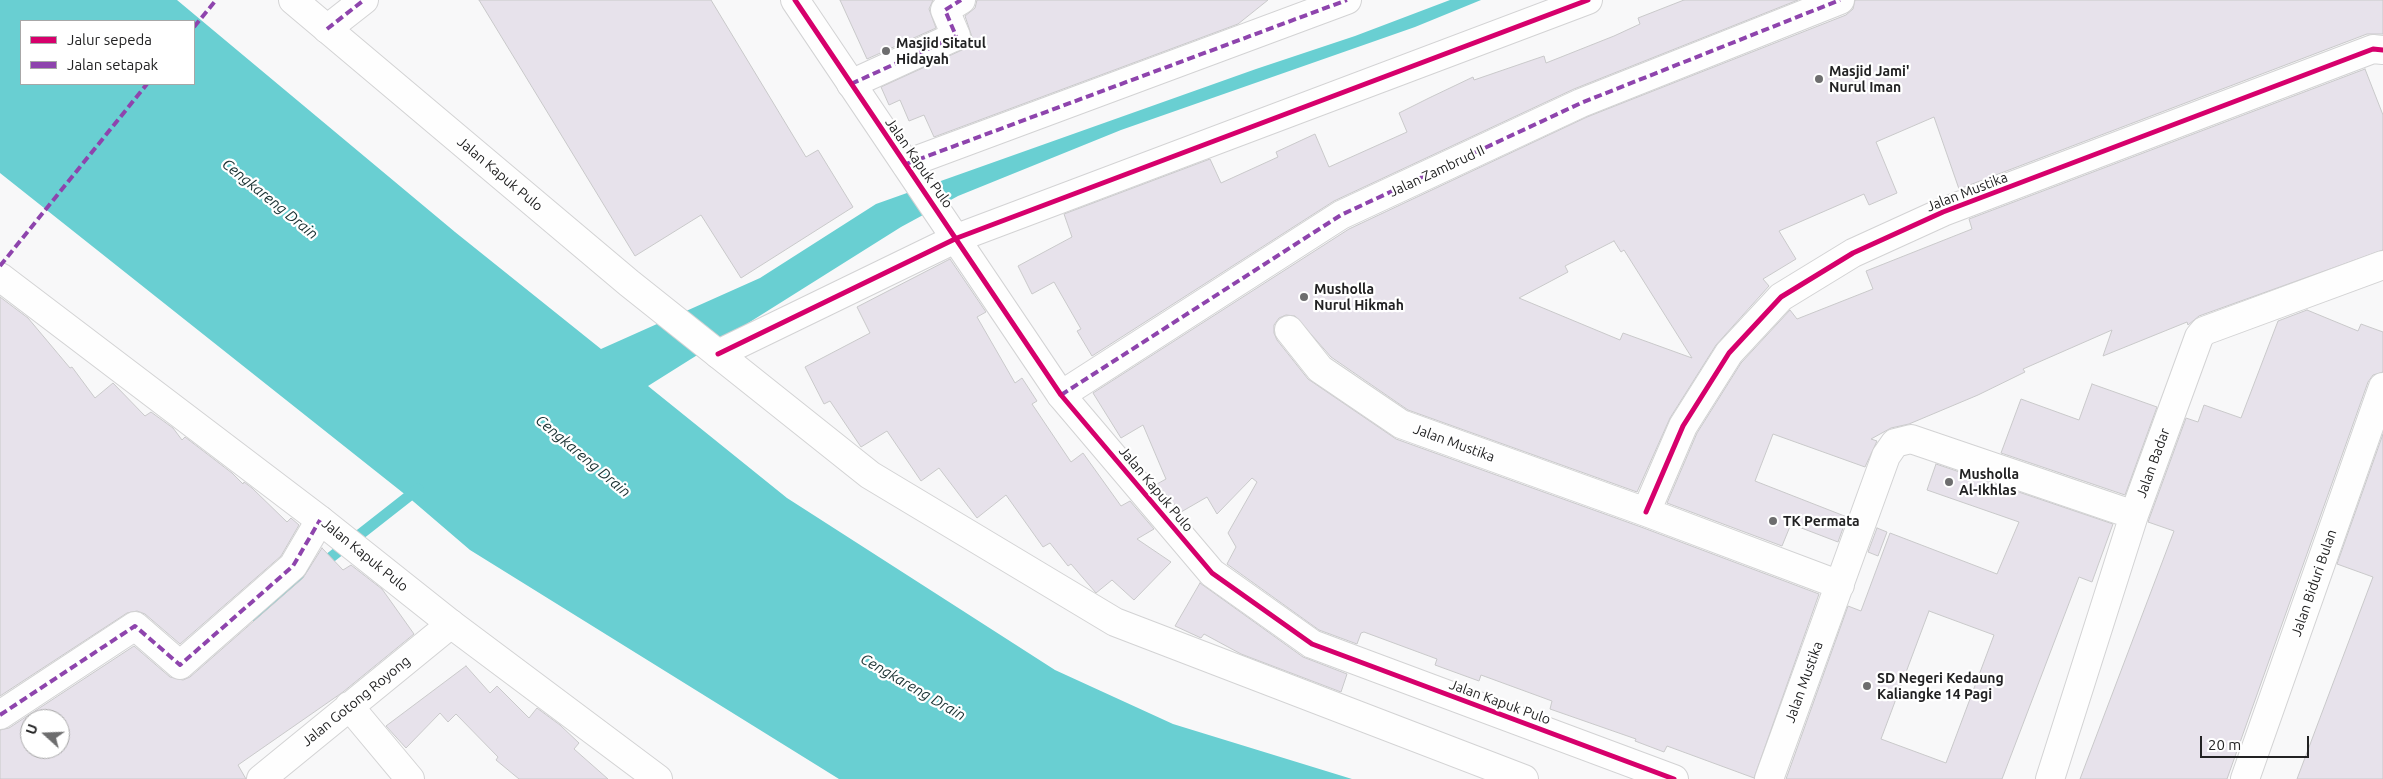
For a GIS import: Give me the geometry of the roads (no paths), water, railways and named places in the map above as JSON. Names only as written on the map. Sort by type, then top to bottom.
[{"type":"street","name":"Jalan Kapuk Pulo","points":[[293,0],[662,310],[870,475],[1115,622],[1524,779]]},
{"type":"street","points":[[327,29],[364,0]]},
{"type":"street","name":"Jalan Kapuk Pulo","points":[[795,0],[939,211],[1061,395],[1212,574],[1312,644],[1674,779]]},
{"type":"street","points":[[851,84],[956,36],[946,10],[960,0]]},
{"type":"street","points":[[912,173],[1347,0]]},
{"type":"street","points":[[715,352],[957,238],[1588,0]]},
{"type":"street","name":"Jalan Zambrud II","points":[[1061,395],[1341,215],[1581,103],[1840,0]]},
{"type":"street","name":"Jalan Mustika","points":[[1646,512],[1683,426],[1724,361],[1781,297],[1853,253],[1943,212],[2372,49],[2383,50]]},
{"type":"street","name":"Jalan Badar","points":[[2050,779],[2134,515],[2202,333],[2383,265]]},
{"type":"street","name":"Jalan Kapuk Pulo","points":[[0,277],[331,528],[451,624],[658,779]]},
{"type":"street","name":"Jalan Mustika","points":[[1289,330],[1320,370],[1401,424],[1646,512],[1840,585]]},
{"type":"street","name":"Jalan Biduri Bulan","points":[[2245,779],[2383,387]]},
{"type":"street","name":"Jalan Mustika","points":[[1769,779],[1886,456],[1895,443],[1911,439],[2134,515]]},
{"type":"street","points":[[0,716],[135,626],[180,665],[293,566],[331,528]]},
{"type":"street","name":"Jalan Gotong Royong","points":[[261,779],[451,624]]},
{"type":"street","points":[[349,706],[410,779]]},
{"type":"water","name":"Cengkareng Drain","points":[[0,0],[177,0],[455,232],[601,349],[760,278],[876,204],[1256,69],[1355,36],[1450,0],[1481,0],[1415,27],[1121,130],[958,196],[901,227],[648,386],[787,498],[1055,670],[1173,724],[1352,779],[839,779],[470,550],[407,496],[0,173]]},
{"type":"waterway","points":[[256,616],[418,489]]},
{"type":"place","name":"Masjid Sitatul Hidayah","points":[[886,51]]},
{"type":"place","name":"Masjid Jami' Nurul Iman","points":[[1819,79]]},
{"type":"place","name":"Musholla Nurul Hikmah","points":[[1304,297]]},
{"type":"place","name":"Musholla Al-Ikhlas","points":[[1949,482]]},
{"type":"place","name":"TK Permata","points":[[1773,521]]},
{"type":"place","name":"SD Negeri Kedaung Kaliangke 14 Pagi","points":[[1867,686]]}]
